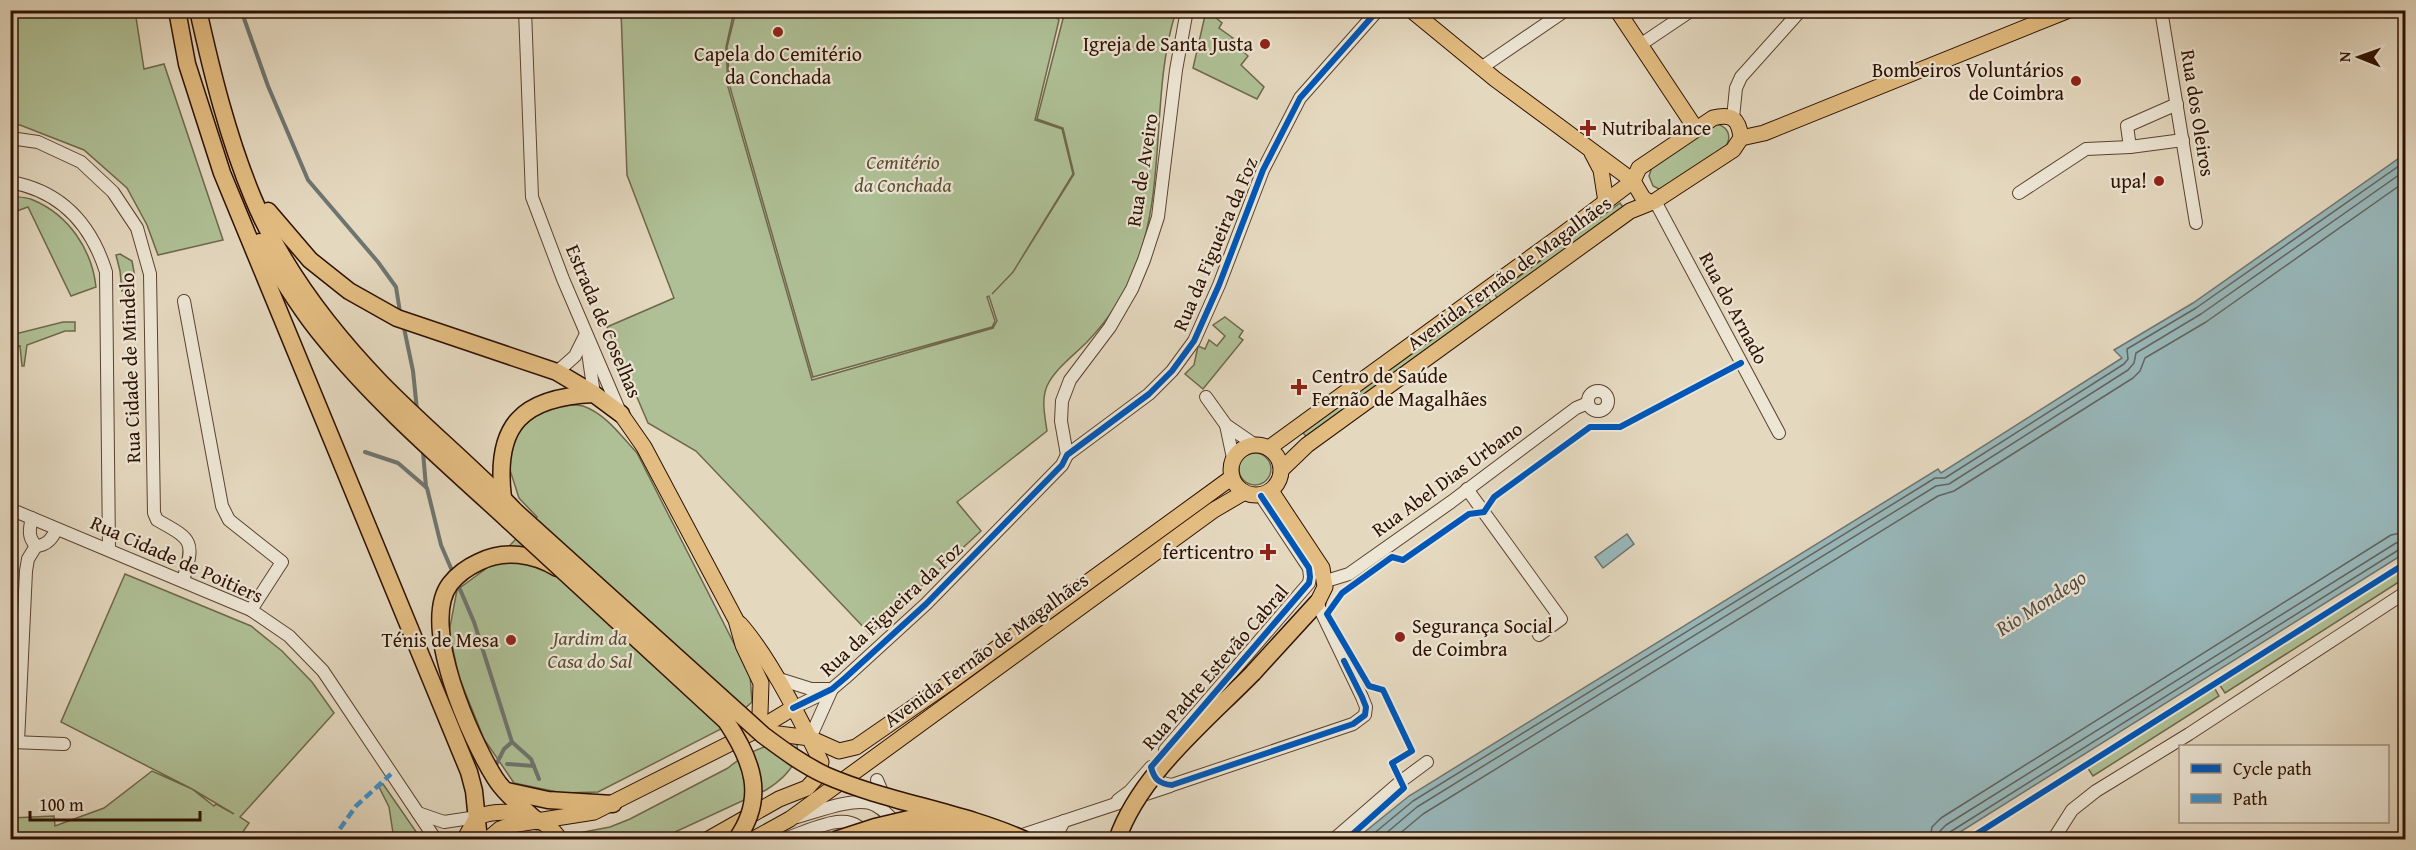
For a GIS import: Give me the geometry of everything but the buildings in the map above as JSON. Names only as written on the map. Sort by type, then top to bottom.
[{"type":"highway","points":[[177,10],[187,64],[222,173],[469,771],[477,817],[478,840]]},
{"type":"highway","points":[[198,10],[210,63],[253,199],[287,264],[336,332],[388,390],[446,447],[503,498]]},
{"type":"highway","points":[[241,163],[273,218],[310,260],[348,291],[397,318],[557,372],[594,394],[621,414]]},
{"type":"highway","points":[[222,173],[277,271],[323,337],[372,390],[512,516],[763,735],[792,756],[823,774],[874,792],[993,825],[1025,840]]},
{"type":"highway","points":[[594,394],[544,401],[520,418],[504,443],[500,473],[503,498],[512,516],[564,572],[726,721],[744,748],[752,770],[751,809],[743,830],[736,840]]},
{"type":"highway","points":[[537,821],[496,780],[476,743],[450,680],[440,632],[442,605],[449,585],[466,568],[482,560],[503,555],[525,555],[546,561],[564,572]]},
{"type":"highway","points":[[1117,840],[1128,814],[1143,789],[1163,765],[1317,603]]},
{"type":"highway","points":[[506,791],[548,800],[613,804]]},
{"type":"highway","points":[[835,840],[909,819],[966,818]]},
{"type":"highway","points":[[869,837],[898,832],[958,829],[1001,840]]},
{"type":"main road","points":[[1411,10],[1481,68],[1592,153],[1633,181]]},
{"type":"main road","points":[[1617,10],[1696,129]]},
{"type":"main road","name":"Avenida Fernão de Magalhães","points":[[1282,469],[1306,445],[1630,211],[1652,201],[1733,150],[1742,138],[1781,127],[2037,16],[2069,10]]},
{"type":"main road","name":"Avenida Fernão de Magalhães","points":[[1262,446],[1606,202],[1633,181],[1639,168],[1713,118],[1723,115],[1733,118]]},
{"type":"main road","points":[[1733,118],[1740,125],[1742,138]]},
{"type":"main road","points":[[1592,153],[1600,170],[1606,202]]},
{"type":"main road","name":"Avenida Fernão de Magalhães","points":[[1633,181],[1644,198],[1652,201]]},
{"type":"main road","name":"Estrada de Coselhas","points":[[621,414],[644,447],[736,620]]},
{"type":"main road","points":[[1262,446],[1278,457],[1282,469],[1277,485],[1266,493],[1243,493],[1232,478],[1230,468],[1233,458],[1239,451],[1262,446]]},
{"type":"main road","name":"Avenida Fernão de Magalhães","points":[[755,731],[810,738],[839,751],[855,747],[953,680],[1232,478]]},
{"type":"main road","name":"Avenida Fernão de Magalhães","points":[[752,840],[790,819],[1206,516],[1243,493]]},
{"type":"main road","points":[[1266,493],[1322,568],[1326,581]]},
{"type":"main road","name":"Rua Padre Estevão Cabral","points":[[1317,603],[1326,581]]},
{"type":"main road","points":[[707,840],[779,799],[800,781],[812,759],[810,738],[776,678],[749,635],[736,620]]},
{"type":"main road","points":[[736,620],[743,645],[761,683],[760,713],[755,731]]},
{"type":"main road","name":"Rua da Figueira da Foz","points":[[487,840],[500,829],[537,821],[578,816],[613,804],[755,731],[793,708]]},
{"type":"main road","points":[[464,840],[477,817],[503,811],[518,813],[551,828],[560,840]]},
{"type":"street","name":"Estrada de Coselhas","points":[[525,10],[532,197],[586,335],[621,414]]},
{"type":"street","name":"Rua de Aveiro","points":[[1067,455],[1061,420],[1062,402],[1070,380],[1110,327],[1132,290],[1158,217],[1176,70],[1187,10]]},
{"type":"street","name":"Rua da Figueira da Foz","points":[[793,708],[832,688],[926,604],[1062,465],[1067,455],[1149,394],[1172,371],[1194,341],[1219,285],[1263,170],[1300,98],[1377,10]]},
{"type":"street","points":[[1481,68],[1566,10]]},
{"type":"street","points":[[1640,45],[1692,10]]},
{"type":"street","points":[[1733,118],[1736,88],[1741,77],[1801,10]]},
{"type":"street","name":"Rua dos Oleiros","points":[[2161,10],[2196,222]]},
{"type":"street","points":[[2130,147],[2127,126],[2177,104]]},
{"type":"street","name":"Rua Cidade de Mindelo","points":[[10,138],[38,142],[81,162],[113,192],[137,228],[150,274],[154,513],[157,520],[173,527],[188,543],[191,557],[183,580]]},
{"type":"street","points":[[2019,193],[2086,149],[2130,147],[2183,140]]},
{"type":"street","name":"Rua Cidade de Mindelo","points":[[10,182],[27,185],[58,200],[81,220],[98,249],[106,272],[109,549]]},
{"type":"street","name":"Rua do Arnado","points":[[1652,201],[1779,434]]},
{"type":"street","points":[[184,301],[222,506],[229,520],[282,562],[252,610]]},
{"type":"street","points":[[557,372],[575,356],[586,335]]},
{"type":"street","points":[[586,335],[594,394]]},
{"type":"street","points":[[1206,397],[1226,425],[1233,458]]},
{"type":"street","name":"Rua Abel Dias Urbano","points":[[1326,581],[1349,574],[1576,408],[1588,403]]},
{"type":"street","points":[[1226,425],[1262,446]]},
{"type":"street","points":[[1467,489],[1561,619],[1539,634]]},
{"type":"street","name":"Rua Padre Estevão Cabral","points":[[1266,493],[1308,568],[1309,583],[1151,767],[1153,776],[1162,784],[1172,785],[1283,750],[1353,724],[1365,715],[1366,706],[1317,603]]},
{"type":"street","name":"Rua Cidade de Poitiers","points":[[10,510],[252,610],[289,636],[323,671],[436,840]]},
{"type":"street","points":[[32,518],[29,529],[30,539],[36,546],[43,546],[50,541],[57,529]]},
{"type":"street","points":[[36,546],[28,559],[26,571],[14,742],[64,744]]},
{"type":"street","points":[[2053,840],[2072,810],[2096,791],[2189,734],[2406,592]]},
{"type":"street","points":[[776,678],[811,689],[832,688],[810,738]]},
{"type":"street","points":[[1333,840],[1400,782],[1427,762]]},
{"type":"street","points":[[1113,804],[1130,791],[1151,767]]},
{"type":"street","points":[[1009,840],[1172,785]]},
{"type":"street","points":[[790,819],[856,801],[874,792]]},
{"type":"street","points":[[874,792],[882,809],[893,820]]},
{"type":"street","points":[[874,792],[893,820],[901,840]]},
{"type":"street","points":[[416,813],[444,822],[477,817]]},
{"type":"street","points":[[780,840],[839,821],[851,821],[869,837]]},
{"type":"street","points":[[1054,840],[1064,821]]},
{"type":"green space","points":[[11,10],[135,11],[144,69],[164,64],[223,240],[158,255],[147,225],[127,188],[84,150],[20,125],[11,125]]},
{"type":"green space","name":"Cemitério da Conchada","points":[[1048,10],[1059,20],[1035,120],[1062,129],[1073,174],[1013,272],[1074,174],[1063,128],[1037,119],[1065,11],[1176,11],[1163,76],[1151,210],[1143,243],[1128,284],[1100,327],[1050,380],[1045,391],[1044,403],[1047,431],[957,502],[981,531],[870,634],[696,451],[648,423],[607,327],[674,298],[627,175],[621,11],[734,11],[726,47],[728,87],[812,380],[993,328],[997,321],[989,296],[987,297],[995,321],[992,327],[813,377],[730,87],[727,47],[736,11]]},
{"type":"green space","points":[[1206,11],[1219,11],[1214,16],[1222,23],[1219,28],[1233,38],[1231,40],[1248,56],[1241,65],[1264,87],[1257,99],[1193,68]]},
{"type":"green space","points":[[1717,124],[1728,132],[1729,139],[1726,146],[1667,187],[1659,189],[1653,186],[1649,176],[1652,167],[1712,125]]},
{"type":"green space","points":[[10,196],[33,200],[68,224],[90,260],[96,287],[71,296],[28,207],[11,213]]},
{"type":"green space","points":[[1620,203],[1623,207],[1497,298],[1495,294]]},
{"type":"green space","points":[[120,254],[132,261],[135,277],[125,291],[122,291],[116,255]]},
{"type":"green space","points":[[1489,298],[1491,302],[1306,436],[1303,433]]},
{"type":"green space","points":[[1225,317],[1243,331],[1239,337],[1243,340],[1203,389],[1185,374],[1194,365],[1198,346],[1205,349],[1209,340],[1217,346],[1225,336],[1213,325]]},
{"type":"green space","points":[[63,322],[75,322],[75,331],[65,331],[27,345],[24,366],[22,366],[20,346],[11,348],[11,335]]},
{"type":"green space","name":"Jardim da Casa do Sal","points":[[554,405],[580,405],[599,414],[637,453],[750,675],[752,702],[723,728],[598,792],[562,793],[514,783],[484,739],[459,677],[449,632],[457,590],[491,565],[537,517],[519,498],[509,467],[512,442],[529,419]]},
{"type":"green space","points":[[1255,453],[1266,458],[1271,469],[1266,480],[1255,485],[1244,480],[1239,469],[1244,458]]},
{"type":"green space","points":[[2405,565],[2405,578],[2225,693],[2219,684]]},
{"type":"green space","points":[[125,574],[251,626],[282,651],[312,682],[334,713],[240,817],[249,823],[238,839],[11,839],[11,818],[54,816],[55,826],[104,808],[152,771],[192,789],[61,722]],"holes":[[[192,789],[234,814],[216,804],[214,806]]]},
{"type":"green space","points":[[2214,687],[2219,696],[2093,776],[2087,767]]},
{"type":"green space","points":[[789,741],[797,744],[796,759],[789,771],[778,782],[766,790],[660,839],[570,839],[568,835],[610,827],[630,819],[728,768],[749,754],[772,744]]},
{"type":"green space","points":[[383,784],[417,833],[413,836],[399,840],[379,839],[390,837],[393,833],[389,807],[379,787]]},
{"type":"water","name":"Rio Mondego","points":[[2405,154],[2405,553],[1949,839],[1356,839],[1409,796],[1938,469],[1941,473],[2122,358],[2114,350],[2193,303]]},
{"type":"water","points":[[1627,534],[1634,544],[1603,568],[1595,557]]},
{"type":"waterway","points":[[241,10],[268,86],[308,180],[378,262],[396,287],[400,312]]},
{"type":"waterway","points":[[404,328],[413,371],[417,410]]},
{"type":"waterway","points":[[365,452],[398,463],[427,488],[441,545],[453,573]]},
{"type":"waterway","points":[[423,452],[426,487]]},
{"type":"waterway","points":[[459,587],[474,622],[512,742]]},
{"type":"waterway","points":[[497,763],[504,749],[512,742],[531,759],[539,779]]},
{"type":"waterway","points":[[507,764],[534,766]]},
{"type":"marked path","points":[[332,840],[356,806],[391,774]]},
{"type":"cycle path","points":[[793,708],[832,689],[845,678],[926,604],[1062,465],[1067,455],[1149,394],[1172,371],[1194,341],[1219,285],[1263,170],[1300,98],[1378,10]]},
{"type":"cycle path","points":[[1346,840],[1404,788],[1392,763],[1412,751],[1383,690],[1369,686],[1327,614],[1342,593],[1392,557],[1403,560],[1469,514],[1484,512],[1494,497],[1590,427],[1620,427],[1741,363]]},
{"type":"cycle path","points":[[1261,496],[1309,568],[1309,583],[1151,767],[1154,775],[1160,782],[1172,785],[1353,724],[1365,715],[1366,707],[1344,661]]},
{"type":"cycle path","points":[[1967,840],[2406,563]]},
{"type":"place","name":"Capela do Cemitério da Conchada","points":[[778,32]]},
{"type":"place","name":"Igreja de Santa Justa","points":[[1265,44]]},
{"type":"place","name":"Bombeiros Voluntários de Coimbra","points":[[2076,81]]},
{"type":"place","name":"Nutribalance","points":[[1588,128]]},
{"type":"place","name":"upa!","points":[[2159,181]]},
{"type":"place","name":"Centro de Saúde Fernão de Magalhães","points":[[1299,387]]},
{"type":"place","name":"ferticentro","points":[[1268,552]]},
{"type":"place","name":"Segurança Social de Coimbra","points":[[1400,637]]},
{"type":"place","name":"Ténis de Mesa","points":[[511,640]]}]
